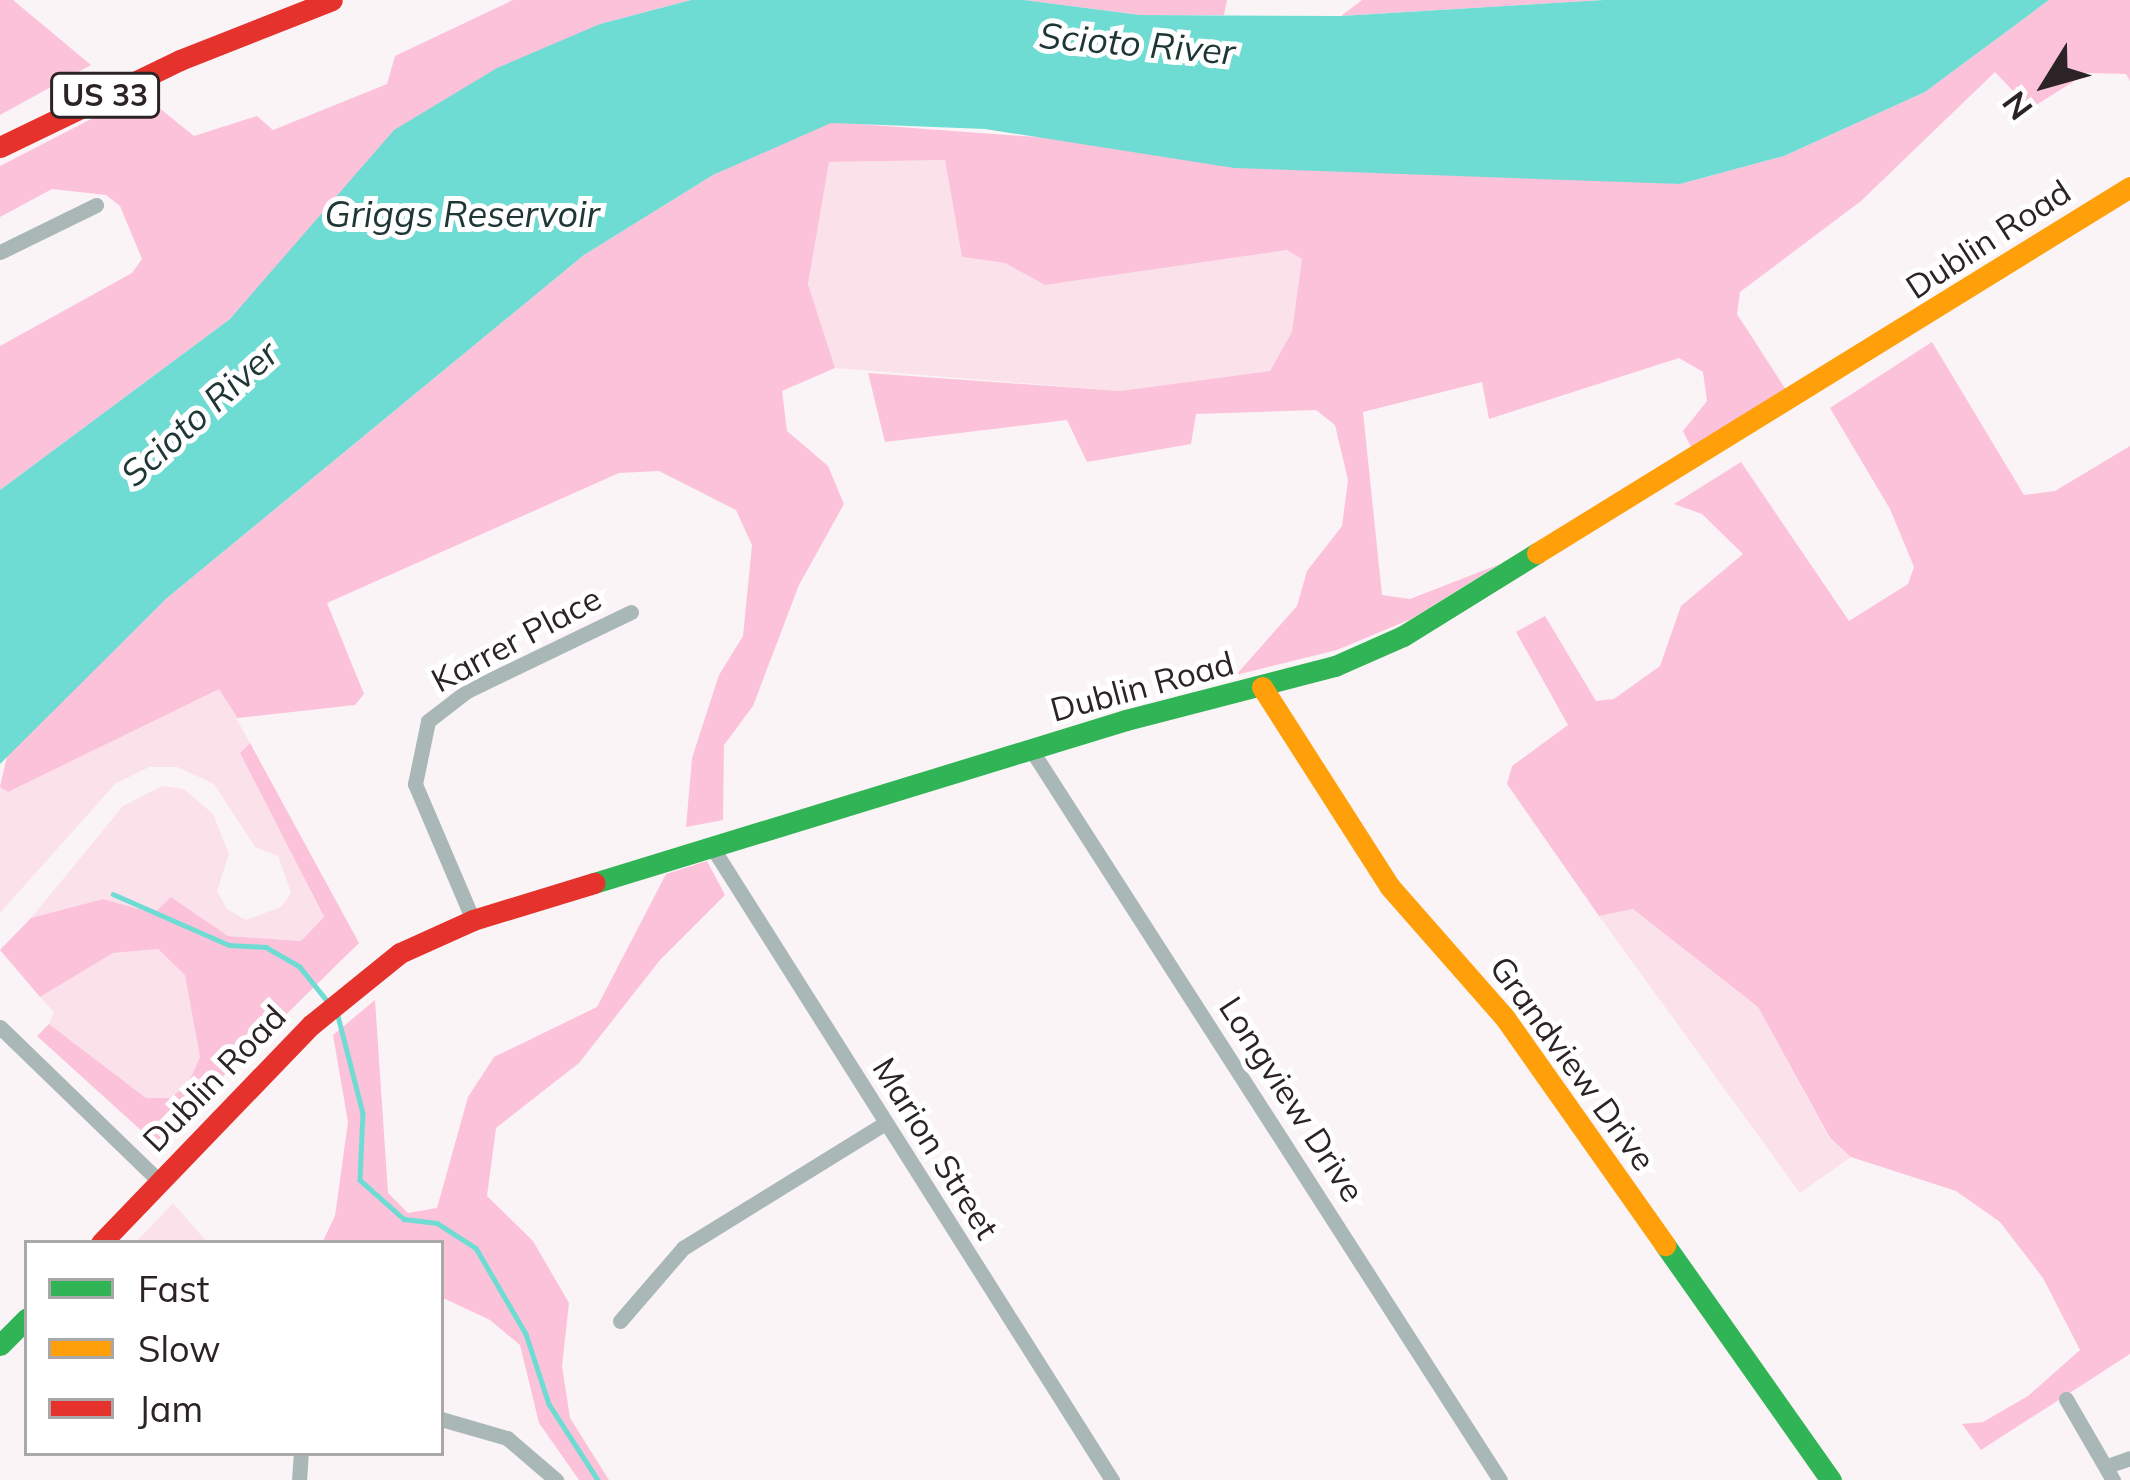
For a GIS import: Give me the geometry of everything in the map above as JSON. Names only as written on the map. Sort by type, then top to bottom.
[{"type":"main road","name":"US 33","points":[[0,147],[180,60],[332,0]]},
{"type":"main road","name":"Dublin Road","points":[[103,1240],[320,1016],[400,953],[472,920],[1033,751],[1335,666],[1473,598],[2130,187]]},
{"type":"main road","name":"Grandview Drive","points":[[1262,687],[1390,887],[1505,1018],[1831,1480]]},
{"type":"main road","points":[[0,1346],[24,1321]]},
{"type":"street","points":[[0,252],[96,205]]},
{"type":"street","name":"Karrer Place","points":[[472,920],[415,784],[428,722],[467,691],[632,612]]},
{"type":"street","name":"Longview Drive","points":[[1033,751],[1500,1480]]},
{"type":"street","name":"Marion Street","points":[[712,847],[1112,1480]]},
{"type":"street","points":[[0,1027],[160,1182]]},
{"type":"street","points":[[620,1321],[683,1249],[719,1221],[885,1124]]},
{"type":"street","points":[[2066,1399],[2112,1473],[2130,1458]]},
{"type":"street","points":[[444,1420],[507,1438],[556,1480]]},
{"type":"shaded area","points":[[0,0],[13,0],[91,65],[0,115]]},
{"type":"shaded area","points":[[513,0],[691,0],[600,24],[266,281],[230,319],[0,490],[0,346],[132,273],[142,259],[120,206],[106,195],[52,189],[0,217],[0,166],[130,99],[153,103],[194,136],[257,116],[273,130],[387,84],[395,56]]},
{"type":"shaded area","points":[[1024,0],[1227,0],[1224,15],[1140,15]]},
{"type":"shaded area","points":[[1362,0],[1604,0],[1341,16]]},
{"type":"shaded area","points":[[2049,0],[2130,0],[2130,81],[2126,74],[2087,73],[2030,109],[1995,72],[1861,201],[1740,292],[1737,314],[1788,393],[1693,451],[1683,431],[1707,401],[1703,372],[1679,358],[1489,419],[1482,382],[1363,412],[1382,595],[1410,599],[1500,564],[1411,619],[1337,650],[1236,675],[1297,606],[1307,571],[1342,526],[1348,480],[1335,425],[1316,410],[1196,414],[1191,444],[1087,462],[1067,420],[885,442],[868,373],[1120,391],[1270,371],[1292,332],[1302,259],[1287,250],[1045,285],[1005,263],[962,257],[945,160],[829,162],[808,284],[835,368],[782,391],[787,431],[828,466],[844,504],[799,585],[753,706],[724,745],[723,820],[686,827],[692,758],[719,675],[743,636],[752,545],[736,510],[659,471],[619,473],[327,603],[364,694],[355,705],[237,718],[219,689],[8,792],[0,787],[7,756],[167,598],[584,255],[713,175],[831,122],[1680,184],[1784,156],[1925,92]]},
{"type":"shaded area","points":[[945,160],[962,257],[1005,263],[1045,285],[1287,250],[1303,259],[1293,332],[1270,371],[1120,391],[835,368],[808,284],[828,162]]},
{"type":"shaded area","points":[[1932,342],[2024,495],[2055,491],[2130,446],[2130,1354],[1981,1450],[1962,1424],[1983,1422],[2028,1396],[2080,1350],[2043,1278],[2000,1222],[1956,1191],[1851,1157],[1830,1138],[1758,1007],[1633,909],[1599,916],[1507,784],[1512,766],[1568,725],[1516,632],[1545,616],[1596,701],[1614,699],[1660,666],[1681,606],[1743,554],[1702,514],[1674,504],[1741,462],[1849,621],[1908,584],[1914,567],[1890,509],[1830,408]]},
{"type":"shaded area","points":[[219,688],[250,743],[240,753],[324,918],[301,941],[228,936],[171,897],[155,913],[103,899],[31,918],[123,806],[162,786],[184,789],[213,814],[229,854],[217,891],[227,909],[246,920],[281,907],[291,893],[278,856],[255,847],[214,784],[177,767],[149,767],[115,784],[0,913],[0,787],[8,792]]},
{"type":"shaded area","points":[[250,743],[359,943],[155,1143],[37,1036],[49,1024],[146,1098],[170,1098],[188,1084],[200,1057],[185,975],[158,949],[113,953],[40,997],[0,950],[31,918],[103,899],[154,913],[171,897],[228,936],[301,941],[324,917],[240,753]]},
{"type":"shaded area","points":[[707,861],[725,895],[660,960],[579,1063],[496,1128],[487,1196],[533,1241],[569,1303],[562,1366],[570,1418],[609,1480],[579,1480],[539,1423],[520,1345],[490,1320],[444,1298],[444,1240],[323,1240],[335,1216],[348,1122],[333,1035],[375,1000],[388,1193],[408,1213],[437,1208],[468,1097],[494,1057],[597,1007],[666,874]]},
{"type":"shaded area","points":[[1633,909],[1758,1007],[1829,1138],[1851,1157],[1800,1193],[1599,916]]},
{"type":"shaded area","points":[[158,949],[186,975],[200,1057],[188,1084],[170,1098],[146,1098],[49,1024],[54,1012],[40,997],[113,953]]},
{"type":"shaded area","points":[[173,1203],[205,1240],[138,1240]]},
{"type":"water","name":"Griggs Reservoir","points":[[691,0],[1024,0],[1140,15],[1341,16],[1604,0],[2049,0],[1925,92],[1784,156],[1680,184],[1234,168],[985,129],[831,123],[713,175],[584,255],[167,598],[0,764],[0,490],[230,319],[394,130],[497,68],[600,24]]},
{"type":"waterway","points":[[113,894],[229,945],[266,947],[300,967],[329,1003]]},
{"type":"waterway","points":[[337,1012],[363,1113],[360,1180],[404,1219],[437,1223],[476,1248],[526,1334],[549,1404],[598,1480]]},
{"type":"traffic: fast","points":[[594,883],[1126,720],[1335,666],[1403,636],[1537,553]]},
{"type":"traffic: fast","points":[[1665,1245],[1831,1480]]},
{"type":"traffic: fast","points":[[0,1345],[24,1321]]},
{"type":"traffic: slow","points":[[1537,553],[2130,187]]},
{"type":"traffic: slow","points":[[1262,687],[1390,887],[1505,1018],[1665,1245]]},
{"type":"traffic: jam","points":[[0,147],[180,60],[332,0]]},
{"type":"traffic: jam","points":[[104,1240],[311,1025],[400,953],[473,920],[594,883]]},
{"type":"water label","name":"Scioto River","points":[[1137,43]]},
{"type":"water label","name":"Scioto River","points":[[199,413]]}]
